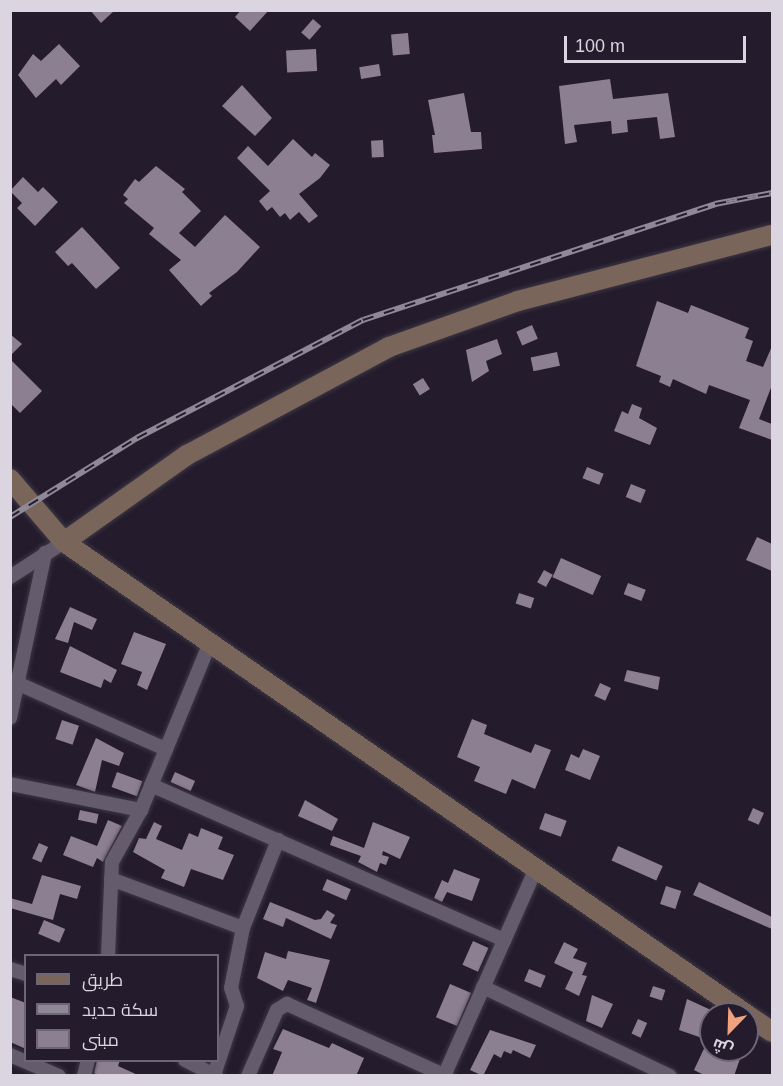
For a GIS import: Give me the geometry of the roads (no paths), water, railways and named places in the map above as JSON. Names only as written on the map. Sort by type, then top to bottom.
[{"type":"main road","points":[[64,542],[187,455],[389,347],[518,302],[772,235]]},
{"type":"main road","points":[[10,479],[64,542],[535,871],[728,1002]]},
{"type":"main road","points":[[759,1023],[772,1032]]},
{"type":"street","points":[[10,577],[64,542]]},
{"type":"street","points":[[10,718],[14,681],[45,553]]},
{"type":"street","points":[[108,954],[112,862],[141,810],[210,643]]},
{"type":"street","points":[[14,681],[166,749]]},
{"type":"street","points":[[10,784],[141,810]]},
{"type":"street","points":[[151,785],[504,940]]},
{"type":"street","points":[[188,1062],[215,1075],[237,1006],[231,988],[243,928],[278,840]]},
{"type":"street","points":[[248,1076],[277,1010],[287,1004],[445,1075],[535,871]]},
{"type":"street","points":[[111,879],[243,928]]},
{"type":"street","points":[[483,987],[670,1076]]},
{"type":"street","points":[[20,1076],[27,1062]]},
{"type":"street","points":[[29,1062],[58,1076]]},
{"type":"railway","points":[[10,517],[137,438],[363,320],[715,204],[772,193]]}]
